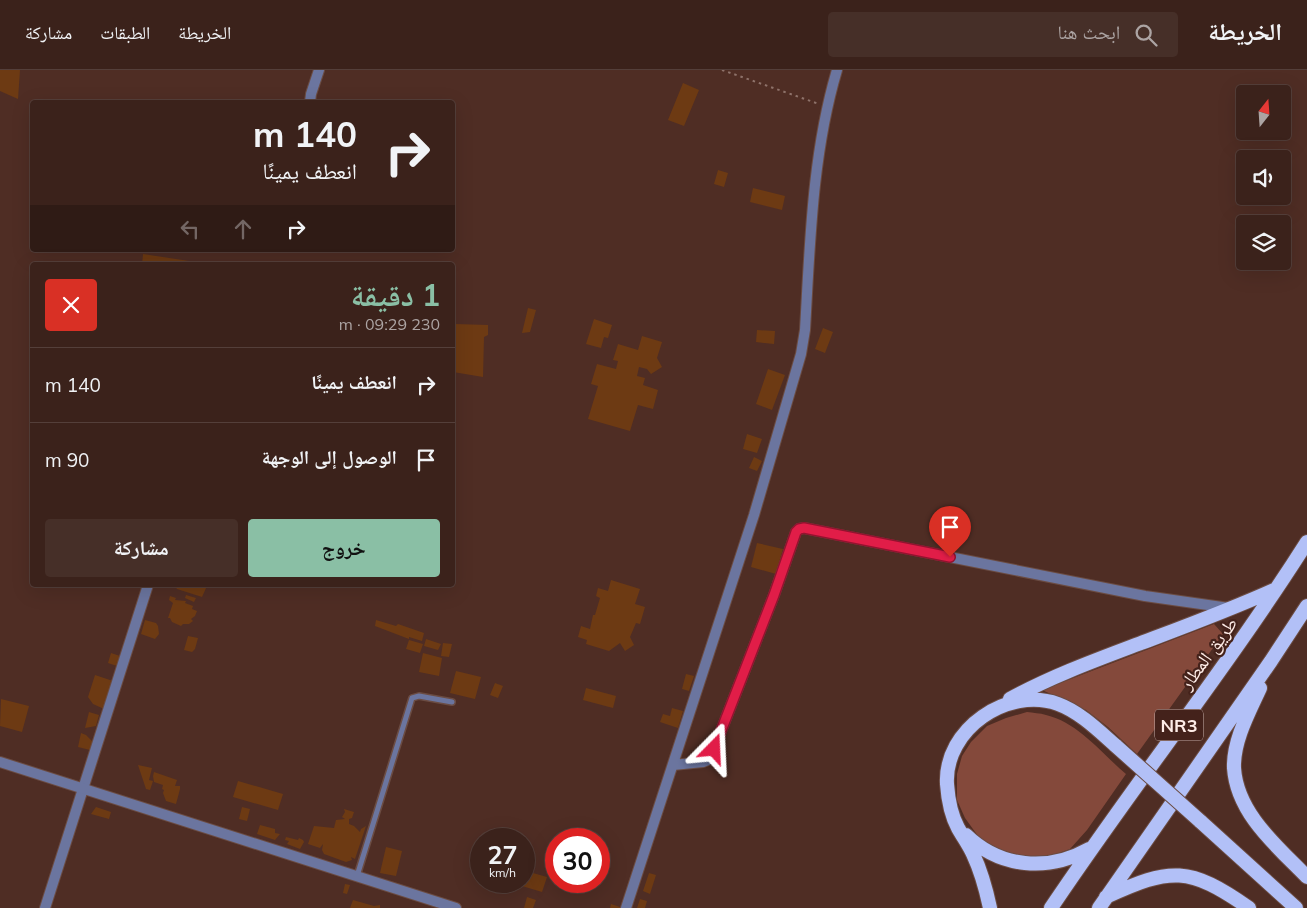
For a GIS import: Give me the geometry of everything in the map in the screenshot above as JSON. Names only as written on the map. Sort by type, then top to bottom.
[{"type":"highway","name":"طريق المطار","points":[[1051,908],[1277,589],[1307,542]]},
{"type":"highway","points":[[990,908],[984,882],[973,853],[957,826],[947,781],[952,754],[967,730],[993,709],[1033,686],[1075,667],[1232,609],[1277,589]]},
{"type":"highway","name":"NR3","points":[[1102,903],[1271,662],[1307,606]]},
{"type":"highway","points":[[1271,662],[1243,727],[1234,767],[1238,789],[1248,811],[1260,828],[1307,878]]},
{"type":"highway","points":[[993,709],[1006,703],[1028,699],[1039,700],[1059,704],[1092,725],[1296,908]]},
{"type":"highway","points":[[957,826],[982,848],[996,856],[1028,864],[1045,864],[1061,861],[1077,856],[1092,848]]},
{"type":"highway","points":[[1102,903],[1151,878],[1182,876],[1198,878],[1212,884],[1249,908]]},
{"type":"street","points":[[310,100],[319,70]]},
{"type":"street","points":[[626,908],[754,515],[801,354],[818,161],[827,106],[837,70]]},
{"type":"street","points":[[673,765],[703,762],[708,760],[714,749],[774,595],[796,532],[799,529],[804,528],[1145,596],[1232,609]]},
{"type":"street","points":[[45,908],[147,587]]},
{"type":"street","points":[[0,762],[456,908]]},
{"type":"lane","points":[[357,876],[412,698],[418,696],[452,702]]},
{"type":"path","points":[[722,70],[827,106]]},
{"type":"shaded area","points":[[1214,624],[1223,634],[1137,754],[1086,710],[1042,690]]},
{"type":"shaded area","points":[[1027,712],[1046,715],[1069,725],[1089,740],[1126,774],[1087,830],[1070,849],[1031,859],[1011,857],[983,843],[965,818],[957,800],[957,774],[962,756],[971,742],[987,726]]},
{"type":"building","points":[[0,70],[20,70],[18,99],[0,91]]},
{"type":"building","points":[[683,83],[699,90],[684,126],[668,120]]},
{"type":"building","points":[[718,170],[728,173],[724,187],[714,184]]},
{"type":"building","points":[[753,188],[785,196],[782,210],[750,202]]},
{"type":"building","points":[[143,254],[196,262],[142,262]]},
{"type":"building","points":[[528,308],[536,310],[530,332],[522,333]]},
{"type":"building","points":[[594,319],[612,325],[608,338],[604,337],[601,348],[586,344]]},
{"type":"building","points":[[455,324],[488,325],[488,335],[484,337],[483,377],[455,372]]},
{"type":"building","points":[[823,328],[833,332],[825,353],[815,349]]},
{"type":"building","points":[[757,330],[775,331],[774,344],[756,342]]},
{"type":"building","points":[[642,336],[662,342],[657,358],[662,367],[651,374],[647,369],[639,367],[637,376],[645,378],[643,385],[658,390],[653,409],[638,405],[630,431],[588,419],[598,386],[591,384],[597,364],[616,369],[618,361],[613,360],[618,344],[638,350]]},
{"type":"building","points":[[768,369],[785,375],[772,410],[756,404]]},
{"type":"building","points":[[747,434],[762,439],[757,453],[743,449]]},
{"type":"building","points":[[754,457],[762,461],[757,471],[749,468]]},
{"type":"building","points":[[757,543],[783,549],[776,574],[751,567]]},
{"type":"building","points":[[611,580],[640,589],[635,604],[645,607],[640,624],[636,623],[630,637],[634,645],[625,651],[620,643],[609,651],[586,644],[587,640],[578,637],[581,626],[590,629],[600,598],[596,596],[598,588],[608,591]]},
{"type":"building","points":[[176,587],[207,587],[202,597]]},
{"type":"building","points":[[186,595],[196,598],[194,602],[185,598]]},
{"type":"building","points":[[170,596],[176,598],[175,600],[186,601],[185,603],[193,606],[192,609],[197,611],[191,619],[193,621],[181,626],[168,618],[173,603],[169,600]]},
{"type":"building","points":[[145,620],[156,623],[158,626],[159,634],[155,639],[141,634]]},
{"type":"building","points":[[376,620],[396,626],[398,624],[424,633],[422,641],[409,637],[409,639],[375,626]]},
{"type":"building","points":[[188,636],[198,638],[195,649],[192,652],[184,650]]},
{"type":"building","points":[[426,639],[441,644],[438,650],[424,646]]},
{"type":"building","points":[[409,640],[423,644],[420,653],[406,649]]},
{"type":"building","points":[[443,643],[452,644],[449,657],[441,656]]},
{"type":"building","points":[[111,653],[120,656],[117,666],[108,663]]},
{"type":"building","points":[[423,653],[442,658],[439,676],[419,672]]},
{"type":"building","points":[[456,671],[481,677],[475,699],[450,693]]},
{"type":"building","points":[[686,674],[694,676],[689,691],[682,689]]},
{"type":"building","points":[[95,675],[113,681],[104,709],[93,704],[88,697]]},
{"type":"building","points":[[495,683],[503,686],[498,698],[490,695]]},
{"type":"building","points":[[586,688],[616,696],[613,708],[583,700]]},
{"type":"building","points":[[1,699],[29,706],[22,732],[0,726]]},
{"type":"building","points":[[672,708],[683,711],[678,728],[660,722],[663,714],[670,716]]},
{"type":"building","points":[[89,712],[99,715],[96,726],[85,728]]},
{"type":"building","points":[[81,733],[93,742],[90,750],[78,747]]},
{"type":"building","points":[[138,765],[152,768],[149,780],[153,781],[150,790],[146,789]]},
{"type":"building","points":[[154,772],[177,780],[175,786],[180,786],[180,789],[176,804],[166,801],[163,793],[164,790],[162,789],[163,785],[154,782]]},
{"type":"building","points":[[238,781],[283,794],[278,810],[233,797]]},
{"type":"building","points":[[96,807],[111,812],[109,819],[91,814]]},
{"type":"building","points":[[242,807],[250,809],[247,821],[239,819]]},
{"type":"building","points":[[344,809],[354,812],[352,818],[349,819],[349,824],[360,832],[366,826],[355,859],[351,857],[352,860],[346,862],[324,854],[322,850],[323,844],[320,848],[308,844],[314,826],[334,828],[336,820],[345,819],[342,817],[345,812]]},
{"type":"building","points":[[260,825],[275,829],[275,833],[280,834],[275,840],[257,834]]},
{"type":"building","points":[[286,837],[298,840],[299,838],[304,842],[300,849],[287,844],[289,841],[285,840]]},
{"type":"building","points":[[386,847],[402,851],[396,876],[380,873]]},
{"type":"building","points":[[649,873],[656,875],[650,894],[643,891]]},
{"type":"building","points":[[535,874],[545,876],[542,892],[535,890]]},
{"type":"building","points":[[345,884],[350,885],[347,894],[343,893]]},
{"type":"building","points":[[527,897],[536,900],[533,908],[524,908]]},
{"type":"building","points":[[640,899],[647,901],[645,908],[637,908]]},
{"type":"building","points":[[353,900],[374,906],[380,905],[380,908],[350,908]]},
{"type":"building","points":[[611,904],[623,908],[610,908]]},
{"type":"route","points":[[714,749],[774,595],[796,532],[799,529],[804,528],[950,557]]}]
